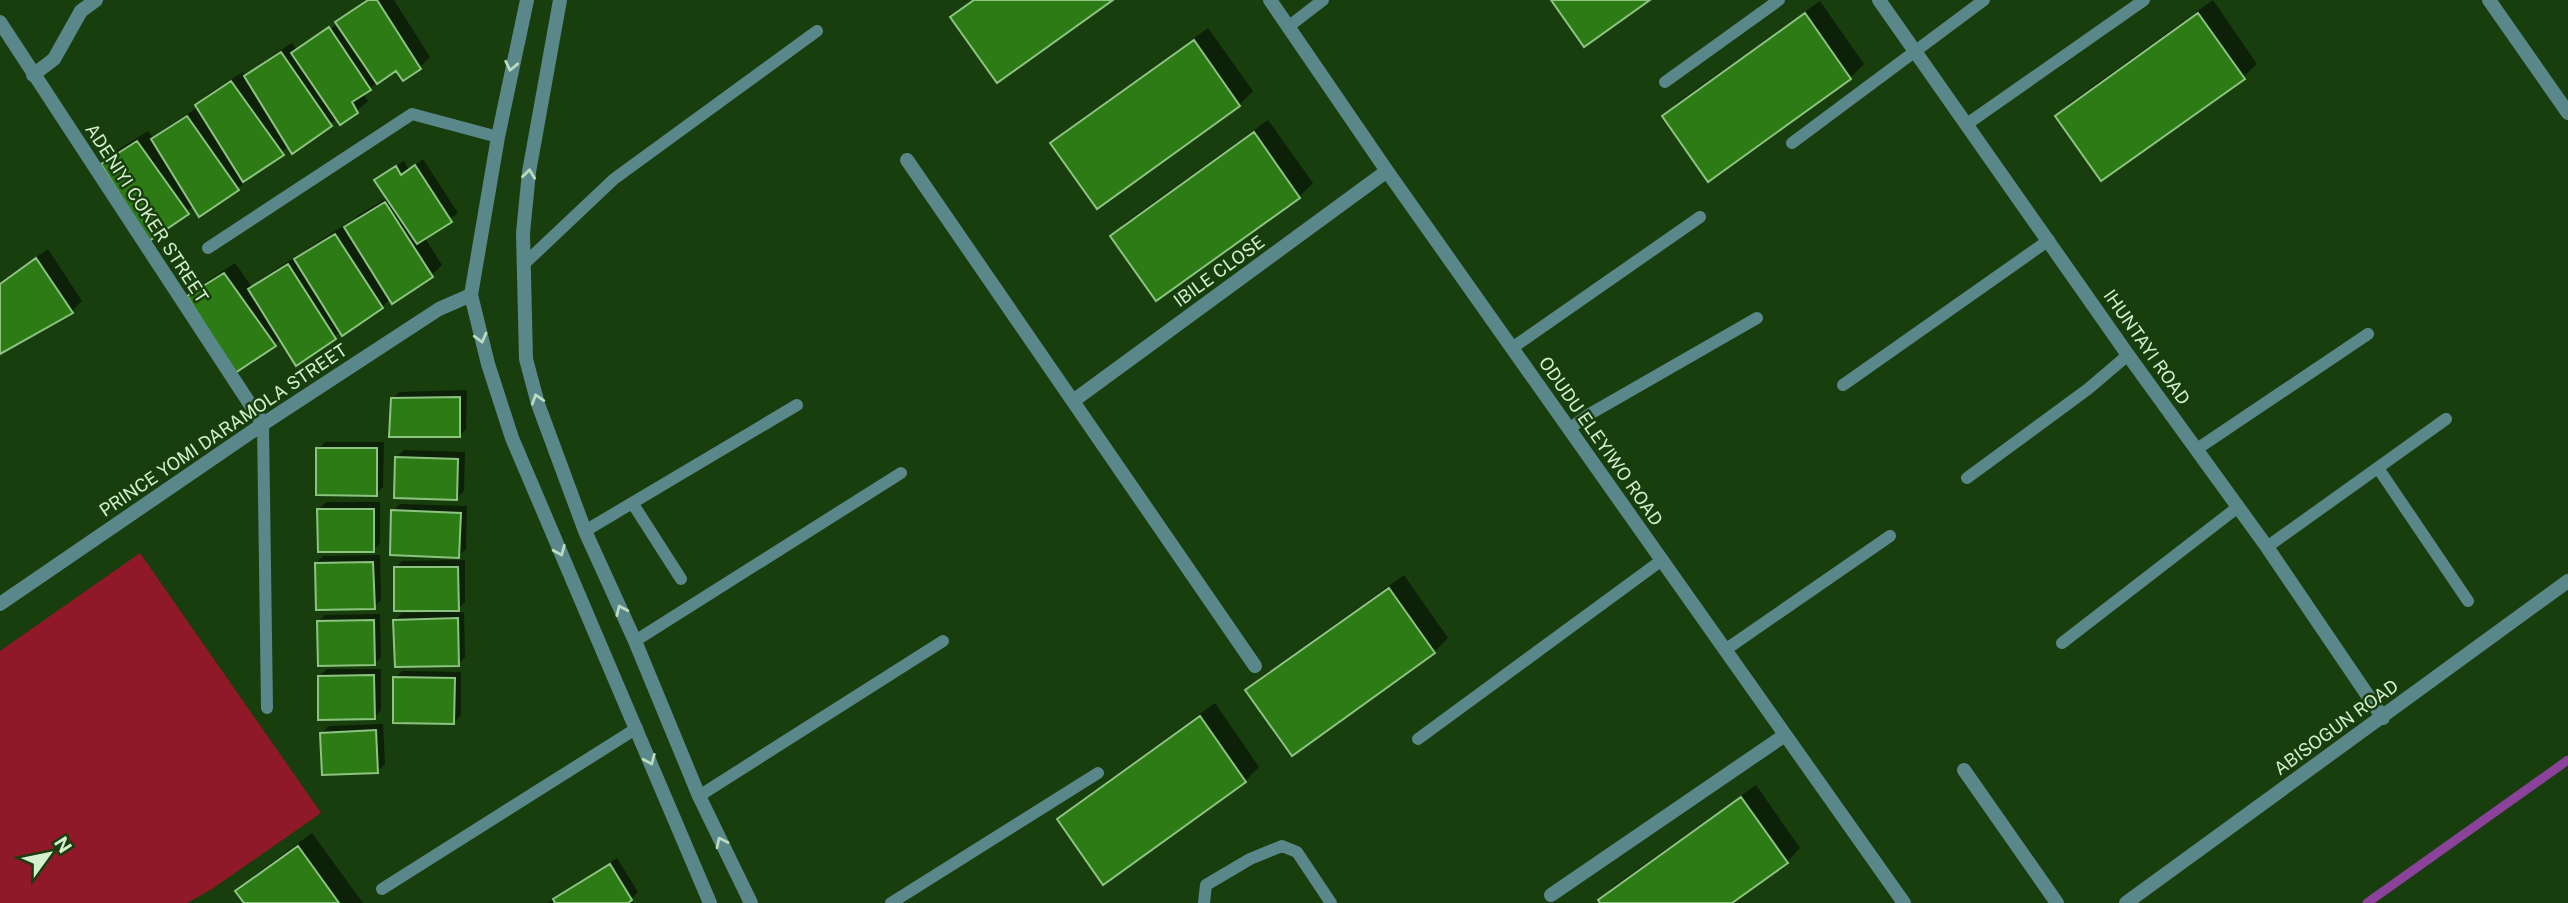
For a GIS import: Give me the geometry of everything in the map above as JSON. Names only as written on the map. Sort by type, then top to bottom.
[{"type":"street","points":[[33,75],[54,59],[81,11],[96,0]]},
{"type":"street","points":[[527,0],[498,137],[471,295],[488,365],[512,438],[637,727],[708,902]]},
{"type":"street","points":[[560,0],[529,172],[523,233],[526,359],[538,404],[584,531],[635,641],[699,796],[751,903]]},
{"type":"street","name":"ODUDU ELEYIWO ROAD","points":[[1269,0],[1904,903]]},
{"type":"street","name":"IHUNTAYI ROAD","points":[[1879,0],[2128,355],[2267,547],[2383,718]]},
{"type":"street","points":[[2489,0],[2568,113]]},
{"type":"street","name":"ADENIYI COKER STREET","points":[[0,22],[263,424]]},
{"type":"street","points":[[907,160],[1255,666]]},
{"type":"street","name":"IBILE CLOSE","points":[[1073,401],[1387,171]]},
{"type":"street","name":"PRINCE YOMI DARAMOLA STREET","points":[[0,604],[263,424],[439,309],[471,295]]},
{"type":"street","name":"ABISOGUN ROAD","points":[[2126,903],[2568,582]]},
{"type":"street","points":[[1551,895],[1785,735]]},
{"type":"street","points":[[1964,770],[2057,903]]},
{"type":"lane","points":[[1288,27],[1323,0]]},
{"type":"lane","points":[[1665,82],[1779,0]]},
{"type":"lane","points":[[1792,143],[1984,0]]},
{"type":"lane","points":[[1967,124],[2144,0]]},
{"type":"lane","points":[[523,265],[614,179],[817,31]]},
{"type":"lane","points":[[208,248],[412,114],[498,137]]},
{"type":"lane","points":[[1512,348],[1700,216]]},
{"type":"lane","points":[[1843,385],[2049,240]]},
{"type":"lane","points":[[1569,429],[1588,415],[1758,318]]},
{"type":"lane","points":[[2197,449],[2368,334]]},
{"type":"lane","points":[[1967,478],[2088,389],[2128,355]]},
{"type":"lane","points":[[584,531],[797,405]]},
{"type":"lane","points":[[2267,547],[2446,419]]},
{"type":"lane","points":[[263,424],[267,708]]},
{"type":"lane","points":[[2378,468],[2468,601]]},
{"type":"lane","points":[[635,641],[901,473]]},
{"type":"lane","points":[[633,504],[681,579]]},
{"type":"lane","points":[[2062,643],[2238,507]]},
{"type":"lane","points":[[1726,650],[1890,536]]},
{"type":"lane","points":[[1418,739],[1662,560]]},
{"type":"lane","points":[[699,796],[943,641]]},
{"type":"lane","points":[[382,890],[637,727]]},
{"type":"lane","points":[[891,903],[1098,773]]},
{"type":"lane","points":[[1204,903],[1206,885],[1250,859],[1282,846],[1297,852],[1331,903]]},
{"type":"shaded area","points":[[140,553],[321,813],[212,889],[187,903],[0,903],[0,651]]},
{"type":"building","points":[[368,0],[377,0],[421,69],[403,81],[396,71],[377,84],[335,22]]},
{"type":"building","points":[[974,0],[1113,0],[997,83],[950,17]]},
{"type":"building","points":[[1551,0],[1650,0],[1584,47]]},
{"type":"building","points":[[1805,13],[1851,79],[1708,182],[1662,116]]},
{"type":"building","points":[[2198,13],[2245,79],[2101,181],[2055,116]]},
{"type":"building","points":[[329,27],[371,90],[352,102],[358,113],[340,125],[291,53]]},
{"type":"building","points":[[1194,40],[1240,106],[1097,209],[1050,143]]},
{"type":"building","points":[[281,52],[332,126],[292,154],[244,76]]},
{"type":"building","points":[[231,81],[284,155],[243,182],[195,105]]},
{"type":"building","points":[[187,116],[239,190],[199,217],[151,139]]},
{"type":"building","points":[[1254,132],[1300,198],[1156,301],[1110,236]]},
{"type":"building","points":[[137,141],[189,214],[149,241],[101,164]]},
{"type":"building","points":[[415,165],[452,222],[417,244],[374,180],[396,166],[401,175]]},
{"type":"building","points":[[385,202],[433,277],[392,304],[344,227]]},
{"type":"building","points":[[335,234],[383,308],[342,336],[294,259]]},
{"type":"building","points":[[36,258],[73,313],[0,354],[0,284]]},
{"type":"building","points":[[288,264],[336,339],[296,366],[248,289]]},
{"type":"building","points":[[224,273],[276,346],[235,373],[187,296]]},
{"type":"building","points":[[460,397],[460,437],[389,437],[391,398]]},
{"type":"building","points":[[316,448],[377,448],[377,496],[316,495]]},
{"type":"building","points":[[395,457],[458,459],[457,500],[394,498]]},
{"type":"building","points":[[317,509],[374,509],[374,552],[318,552]]},
{"type":"building","points":[[391,510],[461,513],[459,558],[390,555]]},
{"type":"building","points":[[373,562],[375,609],[316,610],[315,563]]},
{"type":"building","points":[[394,567],[458,567],[459,611],[394,611]]},
{"type":"building","points":[[1389,588],[1435,653],[1292,756],[1245,690]]},
{"type":"building","points":[[458,618],[459,666],[395,667],[393,620]]},
{"type":"building","points":[[374,620],[375,665],[318,666],[317,621]]},
{"type":"building","points":[[374,675],[375,719],[318,720],[318,676]]},
{"type":"building","points":[[393,677],[455,678],[454,724],[393,723]]},
{"type":"building","points":[[1200,716],[1246,782],[1103,885],[1057,819]]},
{"type":"building","points":[[376,730],[378,773],[322,775],[320,733]]},
{"type":"building","points":[[1741,797],[1788,863],[1732,903],[1600,903],[1598,900]]},
{"type":"building","points":[[298,846],[339,903],[244,903],[235,891]]},
{"type":"building","points":[[610,864],[632,900],[628,903],[555,903],[553,899]]},
{"type":"waterway","points":[[2367,903],[2568,760]]}]
